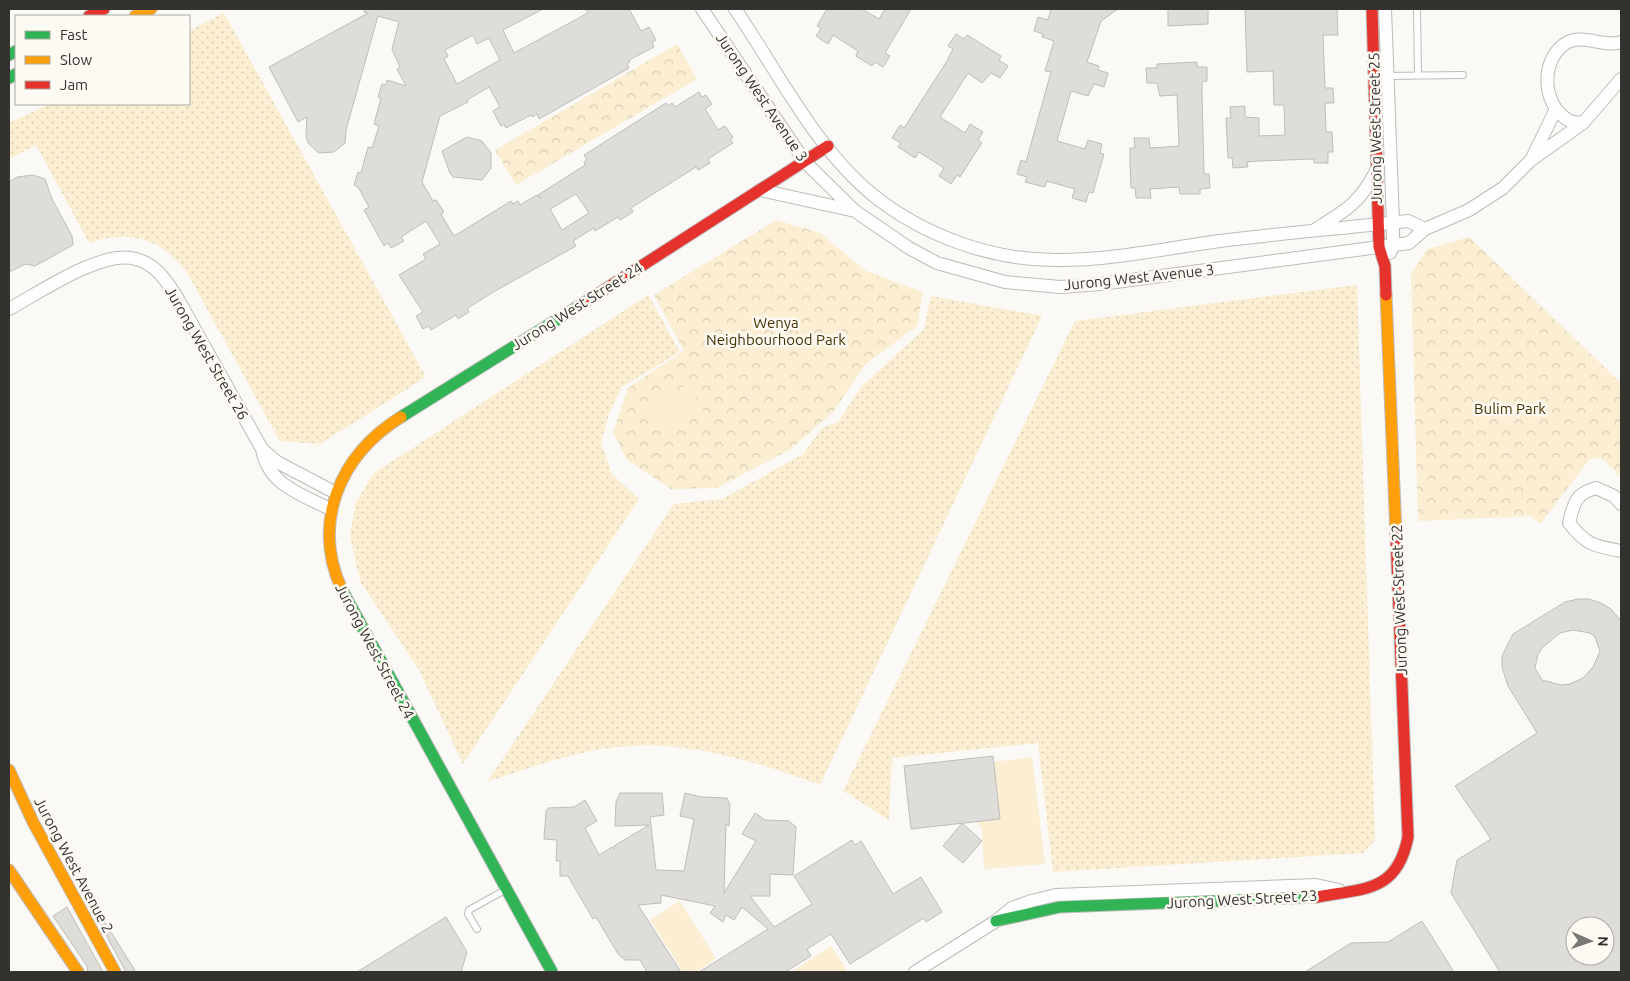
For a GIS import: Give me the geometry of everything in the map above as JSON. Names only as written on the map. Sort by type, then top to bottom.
[{"type":"street","points":[[91,15],[104,9]]},
{"type":"street","points":[[137,15],[151,9]]},
{"type":"street","name":"Jurong West Avenue 3","points":[[702,9],[805,162],[855,211],[909,248],[938,263],[1005,282],[1060,287],[1100,284],[1409,243],[1425,228],[1469,210],[1503,188],[1531,160]]},
{"type":"street","name":"Jurong West Avenue 3","points":[[735,9],[828,146],[873,194],[918,225],[959,243],[1007,256],[1058,260],[1103,258],[1314,230],[1393,223],[1408,222],[1425,228]]},
{"type":"street","name":"Jurong West Street 25","points":[[1372,9],[1381,76],[1393,223],[1393,245]]},
{"type":"street","name":"Jurong West Street 25","points":[[1379,247],[1377,168],[1385,9]]},
{"type":"street","points":[[1583,123],[1569,121],[1556,109],[1546,83],[1552,56],[1569,42],[1594,40],[1621,42]]},
{"type":"street","points":[[1531,160],[1583,123],[1621,79]]},
{"type":"street","points":[[1531,160],[1556,109]]},
{"type":"street","name":"Jurong West Street 24","points":[[552,972],[362,630],[335,573],[329,538],[330,509],[346,468],[357,454],[385,427],[828,146]]},
{"type":"street","points":[[1314,230],[1350,208],[1368,187],[1377,168]]},
{"type":"street","points":[[760,190],[855,211]]},
{"type":"street","name":"Jurong West Street 22","points":[[1385,266],[1393,245]]},
{"type":"street","name":"Jurong West Street 22","points":[[1344,891],[1372,888],[1395,875],[1403,862],[1408,836],[1385,266],[1379,247]]},
{"type":"street","name":"Jurong West Street 26","points":[[9,309],[74,274],[110,259],[136,259],[152,266],[163,276],[175,294],[262,449],[277,462],[336,493]]},
{"type":"street","name":"Jurong West Street 26","points":[[262,449],[264,462],[277,480],[330,509]]},
{"type":"street","points":[[1621,504],[1614,496],[1596,488],[1583,492],[1574,503],[1569,523],[1581,539],[1599,547],[1621,551]]},
{"type":"street","name":"Jurong West Avenue 2","points":[[9,770],[33,822],[115,972]]},
{"type":"street","points":[[9,870],[78,972]]},
{"type":"street","name":"Jurong West Street 23","points":[[914,972],[996,921],[1012,908],[1030,901],[1056,896],[1316,885],[1344,891]]},
{"type":"lane","points":[[1417,9],[1418,74]]},
{"type":"lane","points":[[1381,76],[1418,74],[1463,75]]},
{"type":"lane","points":[[477,929],[468,914],[469,910],[506,890]]},
{"type":"green space","points":[[224,13],[426,377],[320,444],[280,441],[186,271],[176,260],[166,251],[143,239],[117,237],[89,243],[36,145],[9,159],[9,123],[47,105],[190,105],[190,30]]},
{"type":"green space","points":[[677,44],[697,79],[516,185],[495,150]]},
{"type":"green space","name":"Wenya Neighbourhood Park","points":[[776,220],[820,233],[866,271],[923,292],[917,326],[866,364],[833,412],[791,449],[717,488],[671,489],[627,460],[613,432],[628,388],[684,351],[654,295]]},
{"type":"green space","name":"Bulim Park","points":[[1469,237],[1621,383],[1621,477],[1601,458],[1590,459],[1540,524],[1531,516],[1418,521],[1411,274],[1427,249]]},
{"type":"green space","points":[[1357,285],[1375,840],[1363,853],[1053,872],[1038,743],[892,758],[889,820],[843,791],[1075,321]]},
{"type":"green space","points":[[648,295],[680,352],[622,387],[609,414],[601,442],[612,474],[639,499],[463,764],[419,670],[360,581],[350,536],[356,502],[374,473]]},
{"type":"green space","points":[[931,296],[1042,316],[820,785],[772,768],[721,754],[696,749],[645,745],[585,752],[487,782],[674,504],[722,499],[803,454],[822,428],[838,422],[862,386],[924,329]]},
{"type":"green space","points":[[688,384],[704,412],[664,436],[647,407]]},
{"type":"green space","points":[[1032,757],[1045,864],[984,869],[982,828],[973,817],[993,762]]},
{"type":"green space","points":[[680,901],[716,959],[695,972],[683,972],[650,920]]},
{"type":"green space","points":[[831,946],[848,972],[791,972]]},
{"type":"building","points":[[365,9],[543,9],[503,30],[514,53],[588,13],[586,9],[629,9],[641,31],[649,27],[656,40],[652,42],[654,47],[629,60],[630,62],[627,64],[629,68],[539,119],[537,114],[532,117],[531,115],[506,128],[504,124],[501,126],[493,111],[500,107],[489,87],[467,100],[468,102],[440,116],[422,182],[433,201],[436,200],[444,212],[441,214],[454,236],[511,201],[513,204],[518,201],[520,205],[537,195],[541,199],[538,195],[585,165],[584,162],[587,160],[584,155],[666,103],[668,106],[672,103],[675,107],[699,92],[702,97],[706,95],[712,104],[705,109],[718,130],[725,126],[733,137],[730,139],[733,143],[708,159],[710,163],[698,170],[696,167],[631,208],[633,212],[620,220],[618,217],[595,231],[594,228],[573,241],[576,246],[495,291],[467,309],[469,312],[458,319],[456,315],[431,330],[429,326],[423,329],[416,316],[423,312],[399,275],[426,259],[423,254],[440,244],[426,221],[401,237],[404,241],[391,248],[388,243],[384,246],[364,210],[369,207],[358,187],[354,185],[358,172],[361,173],[368,147],[372,148],[379,126],[374,124],[381,98],[378,97],[382,84],[386,85],[387,80],[406,86],[397,69],[400,67],[392,49],[399,22],[378,16],[346,130],[345,143],[334,152],[319,153],[308,143],[306,136],[307,117],[298,122],[269,67],[368,13],[364,12]],"holes":[[[473,35],[477,44],[489,38],[500,60],[457,84],[444,59],[448,56],[445,50]],[[576,194],[589,213],[562,230],[550,209]]]},
{"type":"building","points":[[827,9],[862,9],[879,19],[885,9],[911,9],[885,53],[890,56],[883,67],[875,62],[872,66],[856,56],[858,51],[833,35],[828,44],[816,36],[821,28],[817,26]]},
{"type":"building","points":[[1051,9],[1118,9],[1101,21],[1087,62],[1099,66],[1098,70],[1108,73],[1104,87],[1094,84],[1088,96],[1071,91],[1057,141],[1085,149],[1088,140],[1102,144],[1100,153],[1104,154],[1093,193],[1089,192],[1086,202],[1072,198],[1075,189],[1047,181],[1045,187],[1025,182],[1027,177],[1017,174],[1021,160],[1026,162],[1051,72],[1045,71],[1054,41],[1042,37],[1043,34],[1034,31],[1038,17],[1048,20]]},
{"type":"building","points":[[1168,9],[1208,9],[1208,24],[1168,26]]},
{"type":"building","points":[[1245,9],[1337,9],[1338,35],[1323,35],[1325,88],[1333,88],[1334,103],[1325,103],[1326,132],[1332,132],[1333,152],[1328,152],[1328,163],[1314,163],[1314,159],[1260,161],[1247,162],[1248,167],[1233,168],[1232,158],[1228,158],[1226,118],[1231,118],[1230,107],[1245,106],[1245,117],[1259,118],[1259,136],[1285,135],[1284,105],[1274,105],[1273,71],[1247,72]]},
{"type":"building","points":[[956,34],[964,39],[967,35],[1001,56],[999,60],[1008,66],[1000,78],[991,73],[982,83],[968,73],[940,117],[965,133],[970,124],[983,132],[978,140],[982,143],[960,177],[957,175],[951,184],[939,176],[944,168],[919,152],[915,158],[898,147],[901,143],[892,138],[900,125],[904,128],[947,61],[953,49],[948,46]]},
{"type":"building","points":[[1197,62],[1197,67],[1207,67],[1207,81],[1202,82],[1202,95],[1204,174],[1209,174],[1210,188],[1200,189],[1200,194],[1180,194],[1179,187],[1150,189],[1151,198],[1136,198],[1135,188],[1131,188],[1130,162],[1130,148],[1135,148],[1134,138],[1149,138],[1150,148],[1179,146],[1177,95],[1160,96],[1157,83],[1147,83],[1146,68],[1157,68],[1157,64]]},
{"type":"building","points":[[467,137],[482,141],[491,153],[491,168],[482,180],[453,177],[442,151]]},
{"type":"building","points":[[33,175],[45,179],[52,199],[72,236],[73,245],[35,266],[26,264],[9,272],[9,182],[17,177]]},
{"type":"building","points":[[1578,599],[1589,599],[1601,603],[1611,609],[1621,621],[1621,972],[1500,972],[1451,893],[1457,860],[1491,839],[1455,786],[1537,733],[1508,686],[1502,667],[1502,656],[1513,634],[1565,602]],"holes":[[[1573,630],[1590,633],[1595,637],[1600,651],[1593,667],[1583,678],[1570,684],[1561,685],[1542,680],[1535,668],[1538,654],[1543,647],[1560,633]]]},
{"type":"building","points":[[993,756],[1000,819],[911,829],[904,766]]},
{"type":"building","points":[[620,793],[662,793],[664,815],[650,817],[656,870],[684,871],[694,819],[680,816],[685,793],[701,797],[727,798],[730,805],[729,826],[726,824],[724,893],[756,841],[742,834],[755,813],[765,820],[789,821],[796,827],[793,875],[770,874],[770,896],[750,896],[774,927],[812,904],[794,876],[852,840],[855,845],[861,841],[893,894],[921,877],[942,912],[926,922],[924,918],[850,964],[831,934],[807,949],[811,956],[785,972],[699,972],[768,929],[742,907],[734,920],[726,915],[723,922],[710,913],[715,906],[661,895],[661,903],[638,905],[681,972],[647,972],[640,960],[625,960],[618,954],[596,917],[593,919],[568,876],[560,876],[560,861],[556,861],[557,840],[544,839],[546,811],[548,808],[574,807],[585,800],[597,821],[585,828],[599,855],[612,847],[614,849],[614,846],[649,825],[615,826],[616,802]]},
{"type":"building","points":[[962,823],[982,841],[963,863],[943,846]]},
{"type":"building","points":[[87,894],[136,972],[126,972],[85,896]]},
{"type":"building","points":[[67,907],[103,972],[88,972],[87,966],[53,916]]},
{"type":"building","points":[[446,917],[467,952],[461,972],[357,972]]},
{"type":"building","points":[[1422,921],[1454,972],[1305,972],[1351,943],[1388,942]]},
{"type":"traffic: fast","points":[[9,55],[15,52]]},
{"type":"traffic: fast","points":[[9,78],[15,75]]},
{"type":"traffic: fast","points":[[401,417],[590,299]]},
{"type":"traffic: fast","points":[[342,590],[552,972]]},
{"type":"traffic: fast","points":[[996,921],[1060,907],[1317,897]]},
{"type":"traffic: slow","points":[[137,15],[151,9]]},
{"type":"traffic: slow","points":[[1386,295],[1396,535]]},
{"type":"traffic: slow","points":[[342,590],[333,565],[330,540],[331,515],[337,492],[347,471],[362,450],[401,417]]},
{"type":"traffic: slow","points":[[9,770],[33,822],[115,972]]},
{"type":"traffic: slow","points":[[9,870],[78,972]]},
{"type":"traffic: jam","points":[[91,15],[104,9]]},
{"type":"traffic: jam","points":[[1372,9],[1379,247],[1385,266],[1386,295]]},
{"type":"traffic: jam","points":[[590,299],[828,146]]},
{"type":"traffic: jam","points":[[1317,897],[1364,889],[1376,885],[1387,878],[1396,869],[1403,855],[1408,837],[1396,535]]}]
